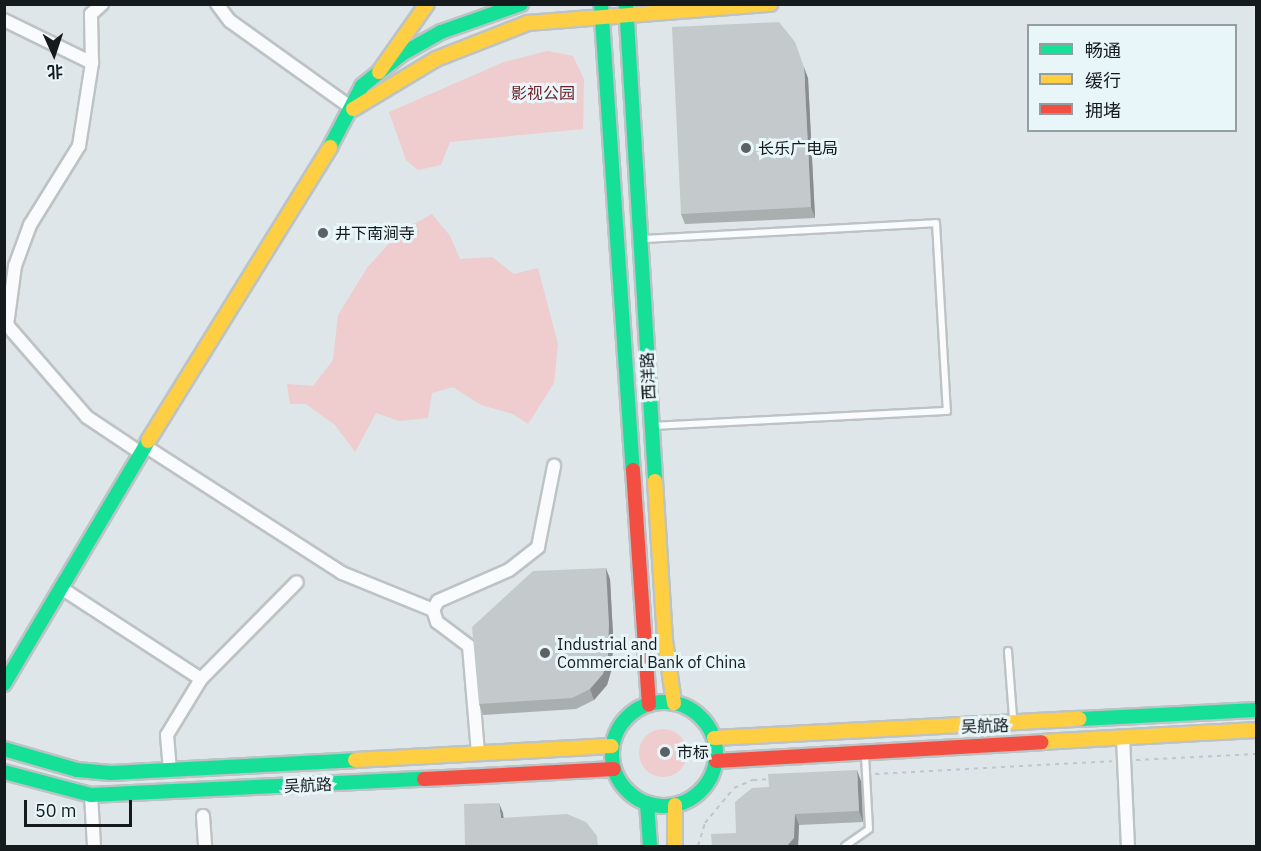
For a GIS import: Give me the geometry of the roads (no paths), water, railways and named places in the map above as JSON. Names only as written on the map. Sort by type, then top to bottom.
[{"type":"main road","points":[[379,72],[427,4]]},
{"type":"main road","points":[[4,684],[143,449],[353,109],[362,86],[379,72],[441,32],[521,4]]},
{"type":"main road","points":[[353,109],[436,59],[500,31],[528,23],[602,10],[770,4]]},
{"type":"main road","name":"西洋路","points":[[602,10],[649,704]]},
{"type":"main road","name":"西洋路","points":[[627,10],[665,640],[674,703]]},
{"type":"main road","points":[[645,641],[665,640]]},
{"type":"main road","points":[[674,703],[699,715],[714,738],[716,761],[702,790],[675,805],[647,803],[629,793],[614,769],[612,746],[624,720],[649,704],[674,703]]},
{"type":"main road","name":"吴航路","points":[[714,738],[1013,725],[1257,710]]},
{"type":"main road","name":"吴航路","points":[[716,761],[1257,730]]},
{"type":"main road","points":[[809,733],[810,755]]},
{"type":"main road","name":"吴航路","points":[[4,749],[77,770],[111,773],[612,746]]},
{"type":"main road","points":[[548,749],[549,772]]},
{"type":"main road","name":"吴航路","points":[[4,772],[91,795],[614,769]]},
{"type":"main road","points":[[647,803],[650,846]]},
{"type":"main road","points":[[675,805],[675,846]]},
{"type":"street","points":[[102,4],[90,9],[92,63],[79,146],[30,225],[15,266],[6,326],[87,417],[143,449],[342,573],[433,610]]},
{"type":"street","points":[[217,4],[230,21],[353,109]]},
{"type":"street","points":[[4,20],[92,63]]},
{"type":"street","points":[[478,753],[468,645],[437,622],[433,610],[438,601],[509,570],[537,547],[555,466]]},
{"type":"street","points":[[170,770],[167,735],[201,679],[297,582]]},
{"type":"street","points":[[61,588],[201,679]]},
{"type":"street","points":[[1123,738],[1128,846]]},
{"type":"street","points":[[91,795],[94,846]]},
{"type":"street","points":[[203,816],[206,846]]},
{"type":"lane","points":[[640,239],[936,223],[947,411],[651,426]]},
{"type":"lane","points":[[1008,651],[1013,725]]},
{"type":"lane","points":[[845,846],[869,829],[865,752]]},
{"type":"place","name":"长乐广电局","points":[[746,148]]},
{"type":"place","name":"井下南涧寺","points":[[323,233]]},
{"type":"place","name":"Industrial and Commercial Bank of China","points":[[545,653]]},
{"type":"place","name":"市标","points":[[665,752]]},
{"type":"park label","name":"影视公园","points":[[543,93]]}]
